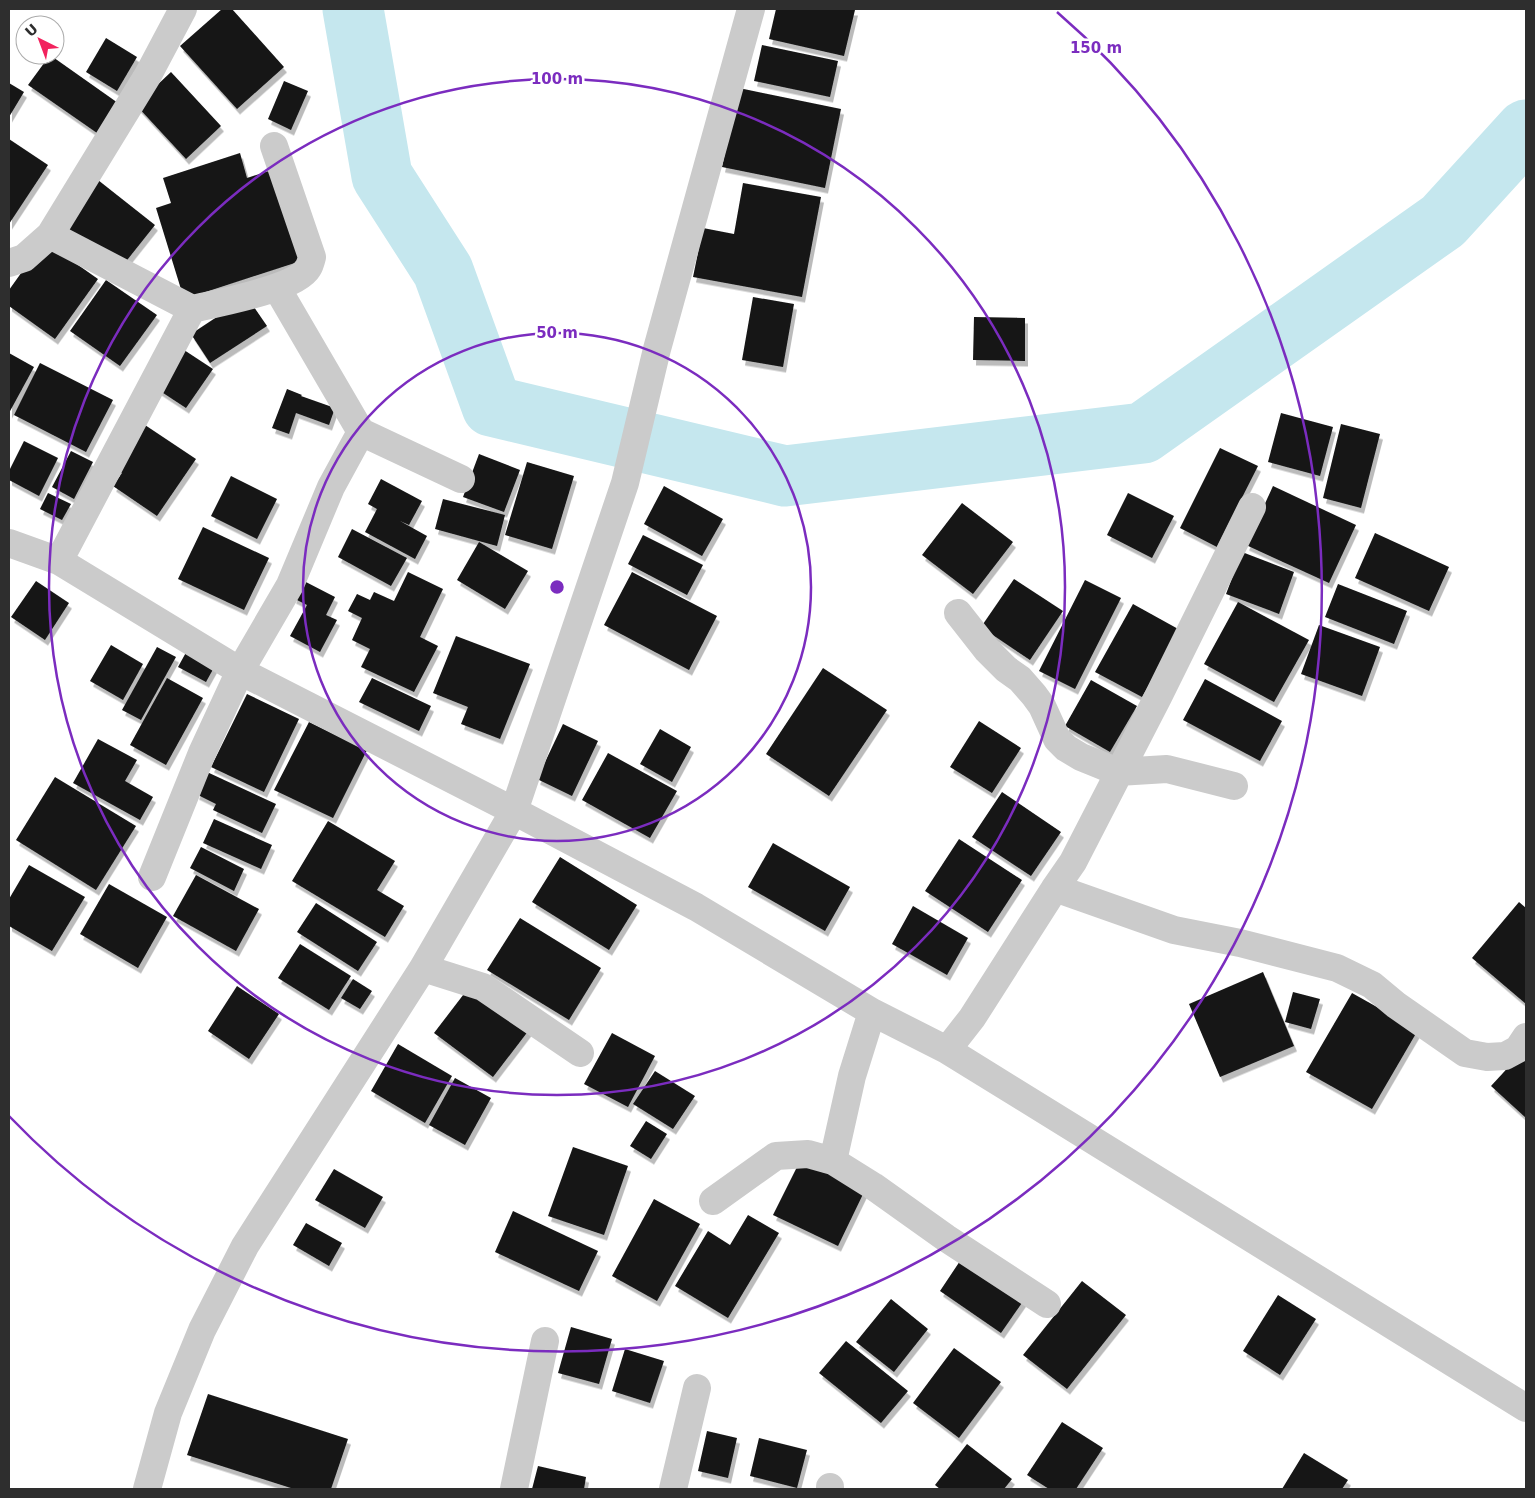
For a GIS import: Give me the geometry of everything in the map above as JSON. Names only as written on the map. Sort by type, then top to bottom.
[{"type":"street","points":[[9,263],[24,258],[50,235],[148,75],[183,9]]},
{"type":"street","points":[[147,1489],[168,1413],[202,1330],[245,1246],[423,968],[514,810],[625,483],[657,349],[751,9]]},
{"type":"street","points":[[50,235],[192,309],[277,288],[298,278],[308,269],[312,257],[274,146]]},
{"type":"street","points":[[277,288],[361,432],[461,479]]},
{"type":"street","points":[[59,561],[192,309]]},
{"type":"street","points":[[152,877],[202,753],[240,671],[290,585],[331,487],[361,432]]},
{"type":"street","points":[[947,1050],[972,1018],[1054,888],[1073,862],[1158,697],[1252,507]]},
{"type":"street","points":[[9,543],[59,561],[240,671],[514,810],[696,907],[872,1012],[947,1050],[1526,1408]]},
{"type":"street","points":[[958,613],[987,650],[1006,669],[1020,679],[1034,695],[1042,706],[1057,740],[1066,748],[1081,757],[1118,772],[1166,769],[1234,786]]},
{"type":"street","points":[[1054,888],[1174,930],[1240,943],[1337,968],[1372,986],[1465,1053],[1487,1057],[1505,1056],[1518,1048],[1526,1037]]},
{"type":"street","points":[[423,968],[483,987],[580,1053]]},
{"type":"street","points":[[834,1161],[852,1076],[872,1012]]},
{"type":"street","points":[[713,1201],[776,1156],[808,1154],[834,1161],[946,1238],[1047,1304]]},
{"type":"street","points":[[514,1489],[545,1341]]},
{"type":"street","points":[[673,1489],[697,1388]]},
{"type":"building","points":[[222,9],[232,9],[284,67],[237,109],[180,46]]},
{"type":"building","points":[[776,9],[855,10],[844,56],[769,39]]},
{"type":"building","points":[[106,38],[137,57],[117,91],[86,72]]},
{"type":"building","points":[[762,45],[838,61],[830,97],[754,81]]},
{"type":"building","points":[[43,65],[64,65],[118,103],[97,133],[28,85]]},
{"type":"building","points":[[171,72],[221,126],[186,159],[136,105]]},
{"type":"building","points":[[284,81],[308,91],[291,130],[268,119]]},
{"type":"building","points":[[9,83],[24,92],[9,117]]},
{"type":"building","points":[[739,88],[841,109],[825,188],[722,167]]},
{"type":"building","points":[[9,139],[48,165],[9,224]]},
{"type":"building","points":[[240,153],[247,178],[275,169],[304,260],[184,299],[156,208],[171,203],[163,178]]},
{"type":"building","points":[[98,180],[155,225],[120,269],[63,225]]},
{"type":"building","points":[[743,183],[821,197],[802,297],[693,277],[703,228],[734,234]]},
{"type":"building","points":[[44,241],[98,279],[55,339],[9,306],[9,290]]},
{"type":"building","points":[[106,280],[157,315],[120,366],[70,331]]},
{"type":"building","points":[[247,297],[267,326],[210,363],[191,334]]},
{"type":"building","points":[[753,297],[794,304],[783,367],[742,360]]},
{"type":"building","points":[[974,317],[1025,318],[1025,361],[973,360]]},
{"type":"building","points":[[181,348],[213,369],[186,408],[154,387]]},
{"type":"building","points":[[9,353],[34,367],[9,413]]},
{"type":"building","points":[[40,363],[113,400],[86,452],[14,415]]},
{"type":"building","points":[[287,389],[335,408],[329,425],[296,413],[289,434],[272,428]]},
{"type":"building","points":[[1281,413],[1333,427],[1320,476],[1268,462]]},
{"type":"building","points":[[142,423],[196,459],[157,516],[113,486],[122,473],[113,467]]},
{"type":"building","points":[[1341,424],[1380,434],[1361,508],[1323,498]]},
{"type":"building","points":[[24,441],[58,458],[39,496],[9,480],[9,471]]},
{"type":"building","points":[[1220,448],[1258,466],[1217,547],[1180,528]]},
{"type":"building","points":[[71,451],[93,462],[74,499],[52,487]]},
{"type":"building","points":[[479,454],[520,470],[504,512],[463,497]]},
{"type":"building","points":[[527,462],[574,476],[552,549],[505,535]]},
{"type":"building","points":[[231,476],[277,499],[257,539],[211,516]]},
{"type":"building","points":[[381,479],[422,501],[409,525],[400,521],[427,536],[415,559],[365,532],[377,509],[368,504]]},
{"type":"building","points":[[664,486],[723,519],[702,556],[644,524]]},
{"type":"building","points":[[1273,486],[1356,525],[1329,583],[1246,545]]},
{"type":"building","points":[[48,493],[71,504],[62,520],[40,509]]},
{"type":"building","points":[[1128,493],[1174,516],[1152,558],[1107,535]]},
{"type":"building","points":[[443,499],[505,515],[497,546],[435,529]]},
{"type":"building","points":[[962,503],[1013,542],[973,594],[922,555]]},
{"type":"building","points":[[203,527],[269,558],[244,610],[178,579]]},
{"type":"building","points":[[352,529],[407,558],[391,586],[338,557]]},
{"type":"building","points":[[1375,533],[1449,567],[1429,611],[1355,578]]},
{"type":"building","points":[[643,535],[703,565],[687,595],[628,564]]},
{"type":"building","points":[[479,542],[528,571],[505,609],[457,580]]},
{"type":"building","points":[[1242,552],[1294,572],[1279,614],[1226,594]]},
{"type":"building","points":[[408,572],[443,589],[420,637],[438,646],[414,692],[361,667],[370,649],[352,640],[362,618],[348,611],[357,594],[370,600],[374,592],[394,601]]},
{"type":"building","points":[[632,572],[717,616],[689,670],[604,625]]},
{"type":"building","points":[[1014,579],[1063,611],[1030,660],[981,627]]},
{"type":"building","points":[[302,580],[335,597],[326,615],[337,620],[320,652],[290,636],[307,605],[293,598]]},
{"type":"building","points":[[1085,580],[1121,598],[1075,689],[1039,671]]},
{"type":"building","points":[[36,581],[69,603],[45,640],[11,617]]},
{"type":"building","points":[[1338,584],[1407,611],[1394,644],[1325,617]]},
{"type":"building","points":[[1238,602],[1309,640],[1274,702],[1204,664]]},
{"type":"building","points":[[1133,604],[1180,630],[1142,697],[1095,672]]},
{"type":"building","points":[[1319,625],[1380,647],[1362,696],[1301,674]]},
{"type":"building","points":[[456,636],[530,664],[500,739],[461,724],[468,707],[433,693]]},
{"type":"building","points":[[111,645],[143,664],[123,700],[90,681]]},
{"type":"building","points":[[157,647],[176,657],[141,720],[122,710]]},
{"type":"building","points":[[189,647],[217,662],[206,682],[178,667]]},
{"type":"building","points":[[823,668],[887,710],[829,796],[766,754]]},
{"type":"building","points":[[167,678],[203,698],[166,765],[130,745]]},
{"type":"building","points":[[372,678],[431,706],[419,731],[359,702]]},
{"type":"building","points":[[1205,679],[1282,721],[1260,761],[1183,720]]},
{"type":"building","points":[[1091,680],[1137,706],[1110,752],[1065,726]]},
{"type":"building","points":[[247,694],[299,719],[264,792],[211,767]]},
{"type":"building","points":[[979,721],[1021,748],[992,793],[950,767]]},
{"type":"building","points":[[309,722],[367,750],[333,818],[274,790]]},
{"type":"building","points":[[563,724],[598,741],[572,796],[537,779]]},
{"type":"building","points":[[660,729],[691,747],[672,782],[640,764]]},
{"type":"building","points":[[98,739],[137,760],[125,781],[153,797],[140,820],[73,783]]},
{"type":"building","points":[[608,753],[677,791],[650,838],[582,800]]},
{"type":"building","points":[[207,772],[276,804],[262,833],[213,810],[216,804],[196,794]]},
{"type":"building","points":[[55,777],[136,826],[96,890],[16,840]]},
{"type":"building","points":[[1002,792],[1061,832],[1031,876],[972,837]]},
{"type":"building","points":[[214,819],[272,845],[261,869],[203,843]]},
{"type":"building","points":[[328,821],[395,861],[377,890],[404,906],[385,937],[292,881]]},
{"type":"building","points":[[959,839],[1022,880],[988,932],[925,891]]},
{"type":"building","points":[[773,843],[850,887],[825,931],[748,887]]},
{"type":"building","points":[[201,847],[244,869],[234,891],[190,868]]},
{"type":"building","points":[[560,857],[637,905],[609,950],[532,902]]},
{"type":"building","points":[[29,865],[85,897],[52,951],[9,926],[9,899]]},
{"type":"building","points":[[196,875],[259,909],[236,951],[173,916]]},
{"type":"building","points":[[109,884],[167,917],[138,968],[80,934]]},
{"type":"building","points":[[1519,902],[1526,908],[1526,1004],[1472,958]]},
{"type":"building","points":[[316,903],[377,942],[358,971],[297,932]]},
{"type":"building","points":[[913,906],[968,938],[947,975],[892,944]]},
{"type":"building","points":[[520,918],[601,968],[569,1020],[487,970]]},
{"type":"building","points":[[300,944],[351,976],[329,1010],[278,978]]},
{"type":"building","points":[[1263,972],[1294,1046],[1220,1077],[1189,1004]]},
{"type":"building","points":[[353,979],[372,991],[360,1009],[341,998]]},
{"type":"building","points":[[237,986],[279,1014],[249,1059],[208,1031]]},
{"type":"building","points":[[470,986],[529,1030],[493,1077],[434,1033]]},
{"type":"building","points":[[1293,992],[1320,999],[1311,1029],[1285,1022]]},
{"type":"building","points":[[1352,993],[1418,1030],[1372,1109],[1306,1072]]},
{"type":"building","points":[[612,1033],[655,1056],[628,1107],[584,1084]]},
{"type":"building","points":[[398,1044],[452,1076],[425,1123],[371,1091]]},
{"type":"building","points":[[1526,1048],[1526,1118],[1491,1086]]},
{"type":"building","points":[[655,1071],[695,1096],[673,1129],[633,1104]]},
{"type":"building","points":[[455,1078],[491,1098],[465,1145],[429,1125]]},
{"type":"building","points":[[646,1121],[667,1134],[651,1159],[630,1146]]},
{"type":"building","points":[[573,1147],[628,1166],[604,1235],[548,1216]]},
{"type":"building","points":[[801,1159],[865,1190],[838,1246],[773,1215]]},
{"type":"building","points":[[334,1169],[383,1197],[365,1228],[315,1200]]},
{"type":"building","points":[[654,1199],[700,1224],[657,1301],[612,1276]]},
{"type":"building","points":[[513,1211],[598,1251],[579,1291],[495,1252]]},
{"type":"building","points":[[748,1215],[779,1233],[728,1318],[675,1286],[708,1231],[730,1245]]},
{"type":"building","points":[[306,1223],[342,1243],[329,1266],[293,1245]]},
{"type":"building","points":[[964,1255],[1026,1297],[1001,1333],[940,1291]]},
{"type":"building","points":[[1082,1281],[1126,1315],[1067,1389],[1023,1355]]},
{"type":"building","points":[[1278,1295],[1316,1319],[1280,1375],[1243,1351]]},
{"type":"building","points":[[891,1299],[928,1329],[894,1372],[856,1342]]},
{"type":"building","points":[[571,1327],[612,1339],[599,1384],[558,1373]]},
{"type":"building","points":[[846,1341],[908,1391],[881,1423],[819,1373]]},
{"type":"building","points":[[954,1348],[1001,1382],[959,1438],[913,1403]]},
{"type":"building","points":[[625,1349],[664,1361],[650,1403],[612,1391]]},
{"type":"building","points":[[208,1394],[348,1439],[331,1489],[294,1489],[187,1455]]},
{"type":"building","points":[[1062,1422],[1103,1448],[1076,1489],[1049,1489],[1027,1475]]},
{"type":"building","points":[[707,1431],[737,1438],[728,1478],[698,1471]]},
{"type":"building","points":[[759,1438],[807,1450],[797,1488],[750,1476]]},
{"type":"building","points":[[967,1444],[1012,1479],[1004,1489],[940,1489],[935,1485]]},
{"type":"building","points":[[1304,1453],[1348,1480],[1342,1489],[1282,1489]]},
{"type":"building","points":[[538,1466],[586,1477],[584,1489],[532,1489]]},
{"type":"waterway","points":[[353,9],[382,176],[443,271],[492,406],[785,476],[1143,433],[1443,221],[1526,130]]}]
